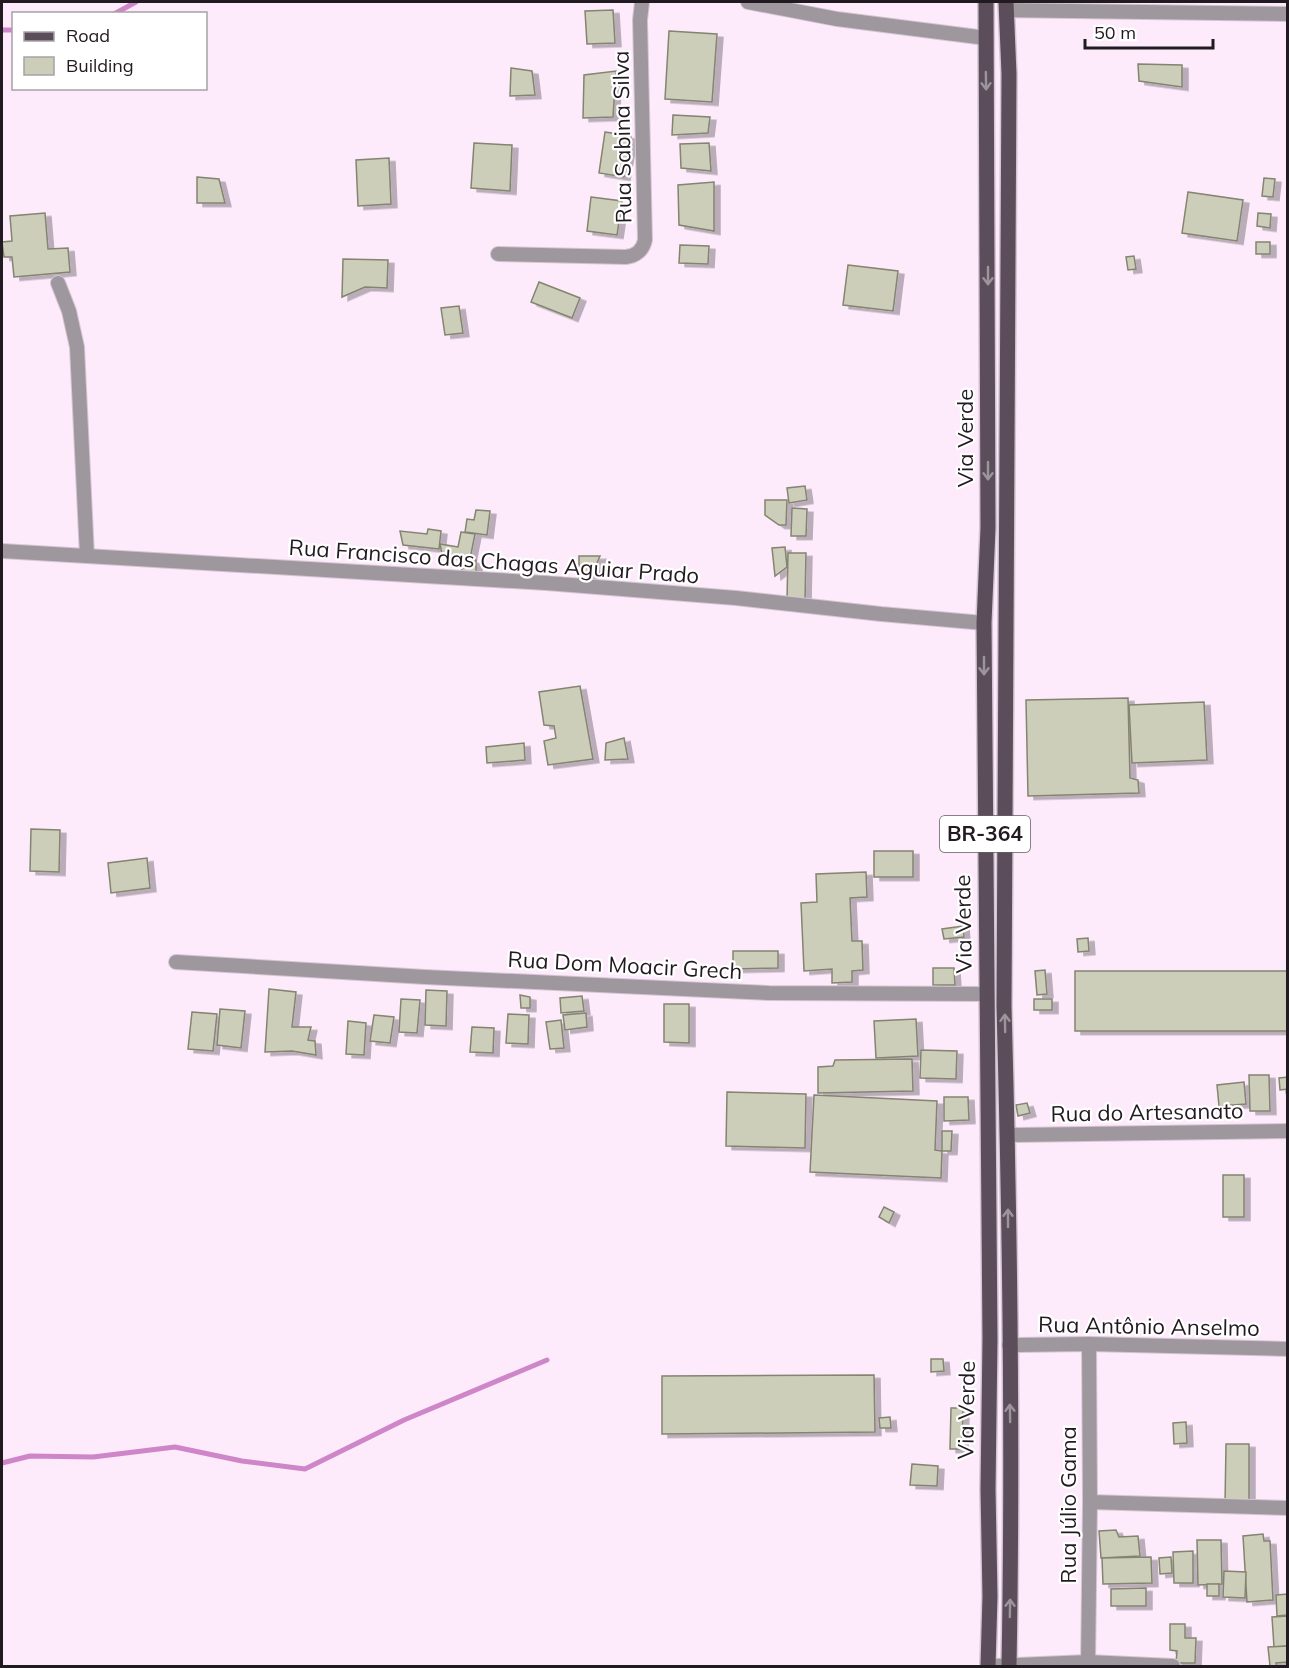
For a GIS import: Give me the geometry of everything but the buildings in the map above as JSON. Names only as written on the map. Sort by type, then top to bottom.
[{"type":"main road","name":"Via Verde","points":[[986,2],[988,528],[984,623],[990,1339],[988,1666]]},
{"type":"main road","name":"Via Verde","points":[[1006,6],[1009,85],[1004,1006],[1008,1135],[1011,1520],[1009,1666]]},
{"type":"street","name":"Rua Sabina Silva","points":[[498,254],[626,257],[639,252],[644,247],[640,20],[642,2]]},
{"type":"street","points":[[748,2],[837,19],[986,38]]},
{"type":"street","points":[[1006,6],[1287,14]]},
{"type":"street","points":[[58,284],[69,311],[77,347],[87,556]]},
{"type":"street","name":"Rua Francisco das Chagas Aguiar Prado","points":[[2,551],[546,583],[736,598],[984,623]]},
{"type":"street","name":"Rua Dom Moacir Grech","points":[[176,962],[425,977],[769,993],[987,994]]},
{"type":"street","name":"Rua do Artesanato","points":[[1008,1135],[1287,1131]]},
{"type":"street","name":"Rua Antônio Anselmo","points":[[1009,1345],[1089,1344],[1287,1349]]},
{"type":"street","name":"Rua Júlio Gama","points":[[1088,1664],[1089,1344]]},
{"type":"street","points":[[1090,1502],[1287,1508]]},
{"type":"street","points":[[994,1666],[1088,1664],[1173,1666]]},
{"type":"waterway","points":[[118,12],[136,2]]},
{"type":"waterway","points":[[2,30],[12,30]]},
{"type":"waterway","points":[[2,1463],[30,1456],[93,1457],[175,1447],[242,1461],[305,1469],[404,1420],[547,1360]]}]
